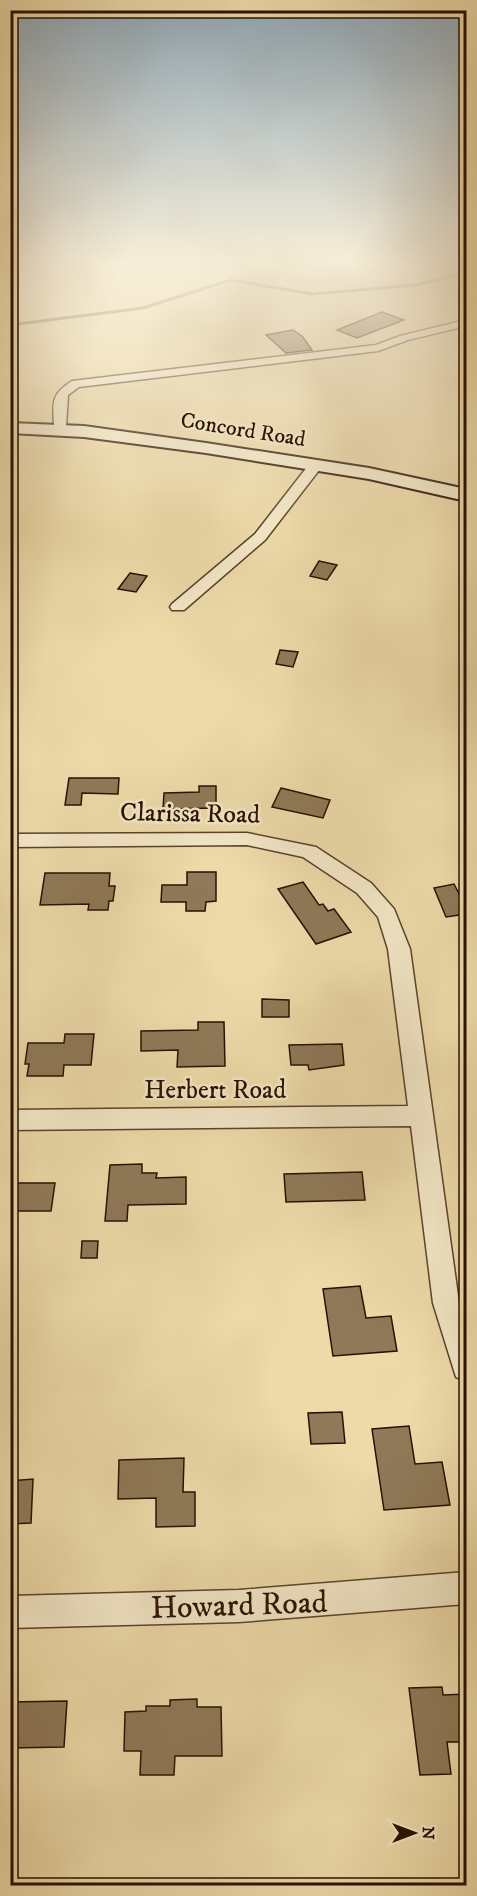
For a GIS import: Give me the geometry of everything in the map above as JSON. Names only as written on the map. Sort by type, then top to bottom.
[{"type":"main road","points":[[10,420],[19,428]]},
{"type":"main road","name":"Concord Road","points":[[19,428],[60,427],[316,465],[399,478],[466,495]]},
{"type":"street","points":[[60,427],[59,404],[62,393],[76,384],[361,350]]},
{"type":"street","points":[[178,607],[260,537],[316,465]]},
{"type":"street","name":"Clarissa Road","points":[[10,841],[247,839],[309,852],[364,888],[387,914],[399,949],[446,1303],[466,1368]]},
{"type":"street","name":"Herbert Road","points":[[10,1120],[421,1116]]},
{"type":"street","name":"Howard Road","points":[[10,1612],[356,1601],[466,1588]]},
{"type":"building","points":[[283,350],[308,350],[286,353]]},
{"type":"building","points":[[319,561],[337,565],[327,580],[310,576]]},
{"type":"building","points":[[130,573],[147,576],[136,592],[118,589]]},
{"type":"building","points":[[280,650],[298,652],[293,667],[276,664]]},
{"type":"building","points":[[69,778],[119,778],[118,794],[82,793],[81,805],[65,805]]},
{"type":"building","points":[[199,786],[216,786],[216,808],[163,809],[164,793],[199,792]]},
{"type":"building","points":[[281,788],[330,800],[323,818],[272,807]]},
{"type":"building","points":[[187,872],[216,872],[216,901],[206,902],[205,911],[186,911],[186,902],[161,902],[162,885],[187,885]]},
{"type":"building","points":[[45,873],[110,873],[109,886],[115,886],[113,901],[109,901],[108,910],[88,910],[89,904],[40,905]]},
{"type":"building","points":[[303,882],[319,905],[323,904],[328,911],[334,909],[351,932],[316,944],[278,889]]},
{"type":"building","points":[[454,884],[466,907],[466,914],[446,917],[434,888]]},
{"type":"building","points":[[262,999],[289,1000],[289,1017],[262,1017]]},
{"type":"building","points":[[198,1022],[224,1022],[225,1066],[177,1067],[178,1050],[141,1051],[141,1031],[198,1030]]},
{"type":"building","points":[[65,1034],[94,1034],[91,1065],[64,1065],[63,1076],[27,1076],[29,1064],[25,1064],[28,1043],[64,1043]]},
{"type":"building","points":[[342,1044],[344,1065],[309,1070],[308,1065],[291,1065],[289,1045]]},
{"type":"building","points":[[142,1164],[142,1173],[157,1173],[156,1178],[186,1177],[186,1204],[128,1205],[127,1221],[105,1221],[110,1165]]},
{"type":"building","points":[[362,1172],[365,1200],[286,1202],[284,1174]]},
{"type":"building","points":[[10,1183],[55,1183],[51,1211],[10,1211]]},
{"type":"building","points":[[82,1241],[98,1241],[97,1258],[81,1258]]},
{"type":"building","points":[[360,1286],[366,1318],[391,1316],[397,1351],[333,1356],[323,1289]]},
{"type":"building","points":[[342,1412],[345,1443],[311,1444],[308,1413]]},
{"type":"building","points":[[409,1426],[415,1464],[442,1462],[450,1505],[384,1510],[372,1429]]},
{"type":"building","points":[[184,1458],[183,1492],[195,1492],[195,1526],[156,1527],[156,1498],[118,1499],[119,1460]]},
{"type":"building","points":[[33,1479],[31,1523],[10,1524],[10,1481]]},
{"type":"building","points":[[442,1687],[443,1695],[466,1694],[466,1742],[447,1742],[451,1774],[420,1775],[409,1688]]},
{"type":"building","points":[[197,1699],[197,1707],[221,1707],[222,1756],[175,1756],[174,1775],[140,1775],[141,1751],[124,1751],[125,1712],[146,1711],[146,1706],[170,1706],[170,1700]]},
{"type":"building","points":[[67,1701],[64,1747],[10,1748],[10,1702]]}]
